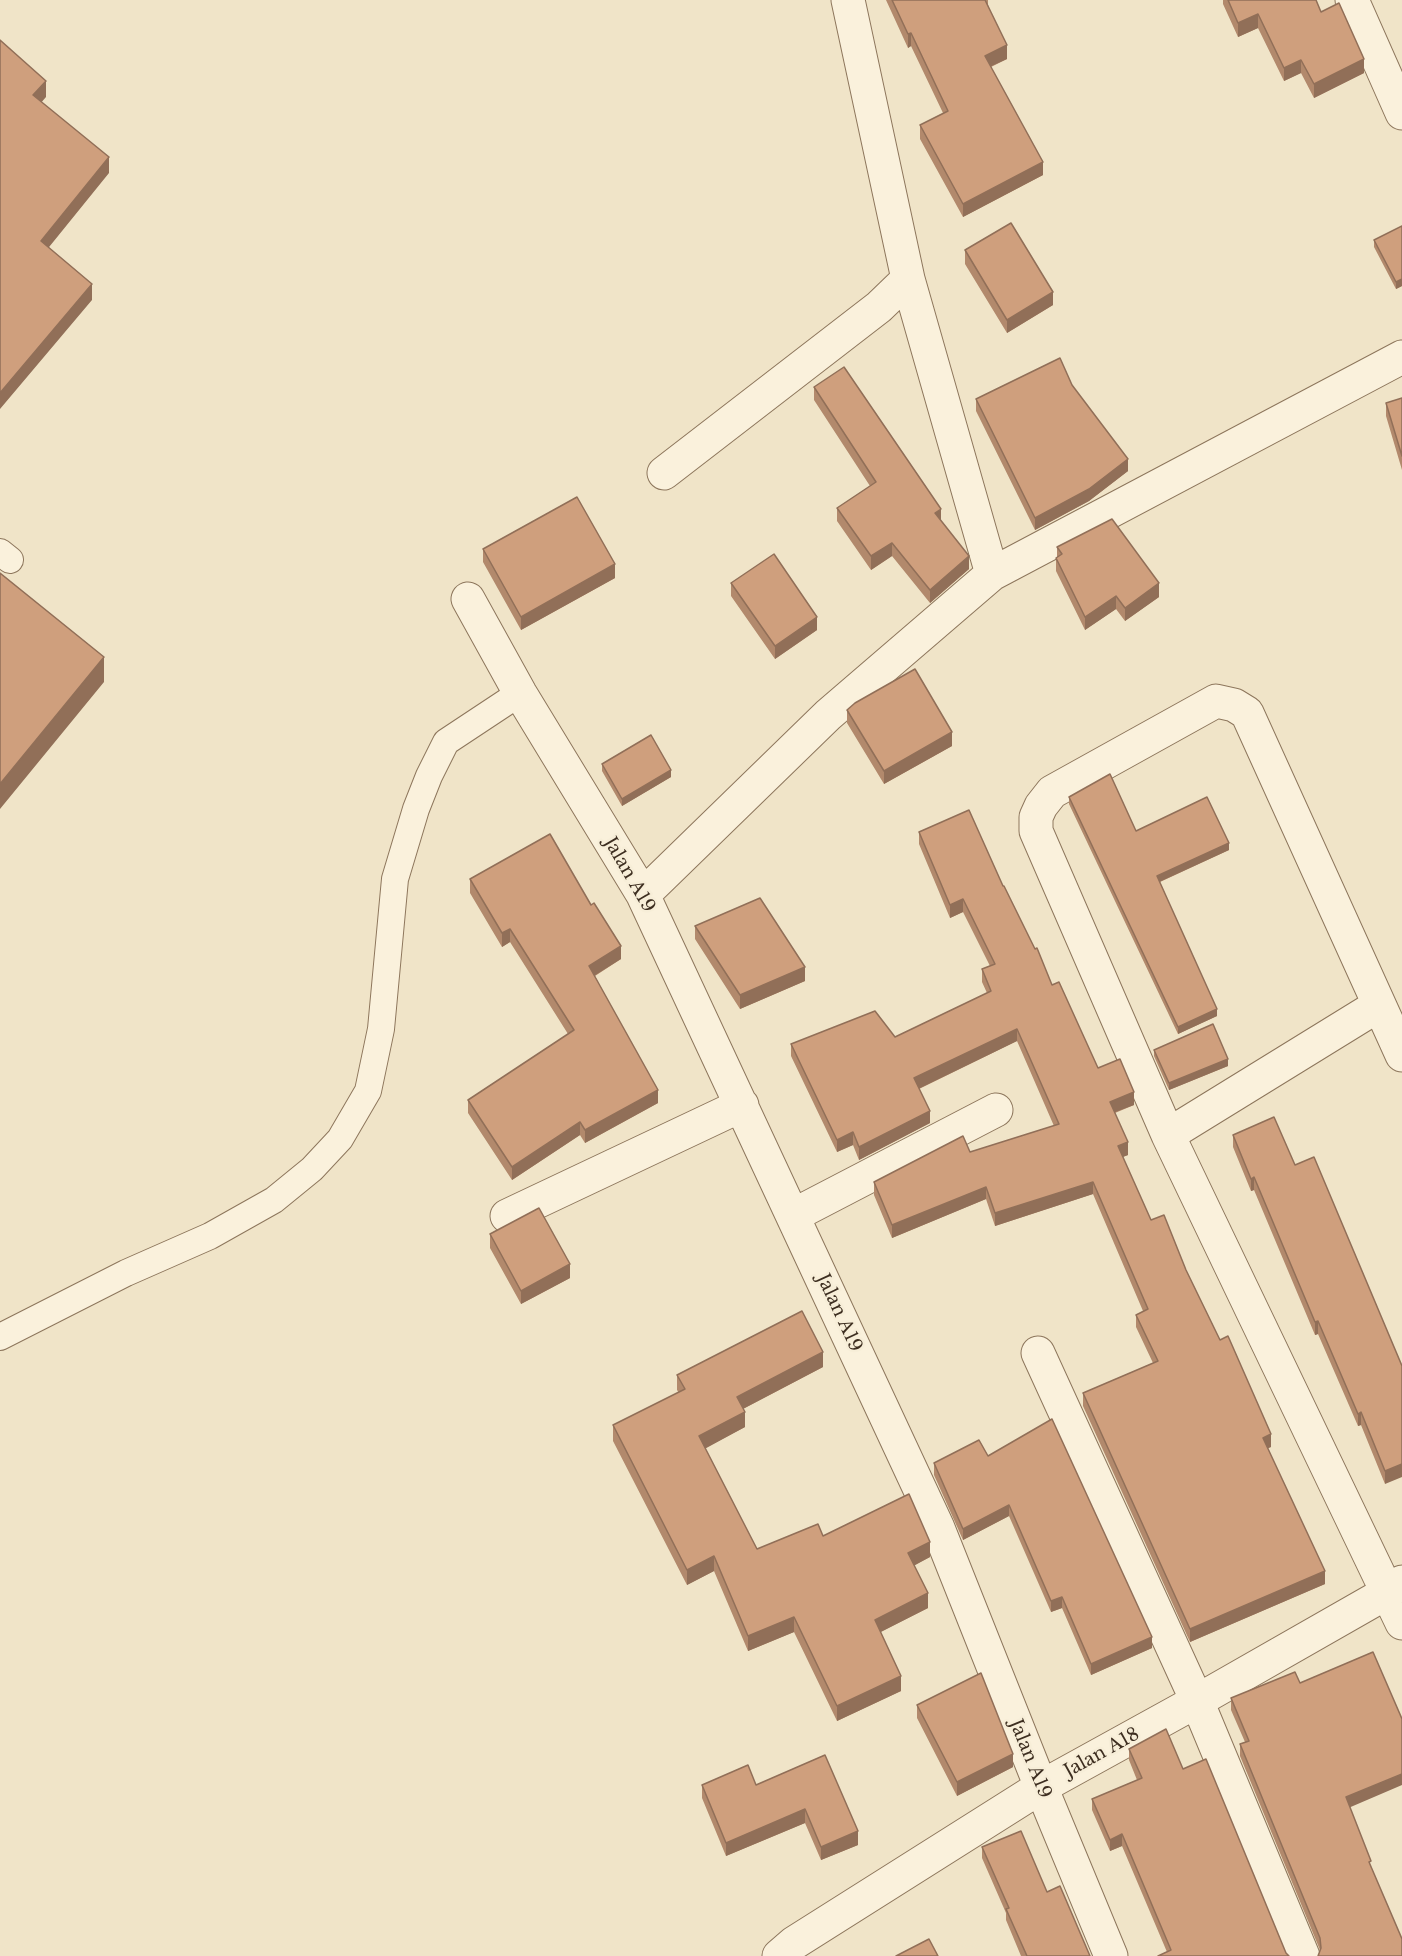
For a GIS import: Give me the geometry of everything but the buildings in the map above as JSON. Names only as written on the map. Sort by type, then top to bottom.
[{"type":"street","points":[[848,0],[908,279],[992,574]]},
{"type":"street","points":[[1352,0],[1402,113]]},
{"type":"street","points":[[664,472],[879,307],[908,279]]},
{"type":"street","points":[[644,895],[828,715],[992,574],[1402,357]]},
{"type":"street","name":"Jalan A19","points":[[468,599],[520,693],[644,895],[938,1528],[1111,1956]]},
{"type":"street","points":[[1402,1055],[1247,713],[1234,705],[1216,701],[1052,792],[1041,807],[1036,818],[1036,831],[1168,1135],[1395,1587],[1402,1623]]},
{"type":"street","points":[[1168,1135],[1379,1005]]},
{"type":"street","points":[[507,1216],[742,1105]]},
{"type":"street","points":[[794,1215],[996,1110]]},
{"type":"street","points":[[1038,1353],[1197,1701],[1303,1956]]},
{"type":"street","name":"Jalan A18","points":[[779,1956],[794,1942],[1041,1787],[1197,1701],[1395,1587]]},
{"type":"lane","points":[[0,1337],[126,1273],[210,1236],[274,1200],[312,1169],[340,1139],[368,1091],[381,1029],[395,879],[429,776],[446,742],[520,693]]}]
